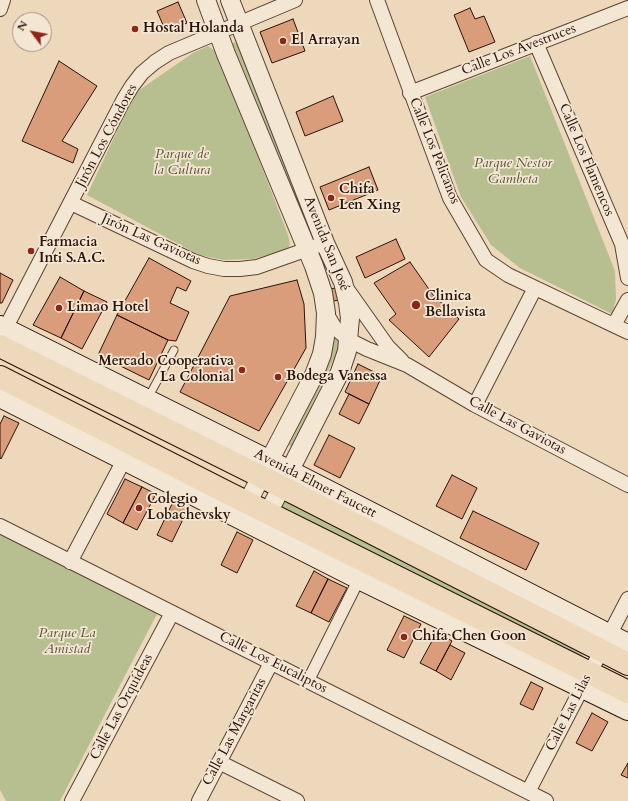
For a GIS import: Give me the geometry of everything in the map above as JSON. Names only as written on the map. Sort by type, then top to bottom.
[{"type":"main road","name":"Avenida Elmer Faucett","points":[[2,334],[147,400],[265,469]]},
{"type":"main road","name":"Avenida Elmer Faucett","points":[[2,334],[605,643],[628,664]]},
{"type":"main road","points":[[0,378],[243,511]]},
{"type":"main road","points":[[0,397],[124,460],[264,521],[586,680],[628,710]]},
{"type":"main road","points":[[264,521],[359,579],[586,680],[628,692]]},
{"type":"main road","name":"Avenida Elmer Faucett","points":[[605,643],[628,644]]},
{"type":"street","points":[[0,8],[4,0]]},
{"type":"street","name":"Avenida San José","points":[[206,0],[307,250],[322,293],[326,313],[326,337],[322,354],[314,375],[243,511]]},
{"type":"street","name":"Avenida San José","points":[[230,0],[325,243],[343,282],[350,318],[347,351],[340,372],[264,521]]},
{"type":"street","name":"Jirón Los Cóndores","points":[[2,334],[124,99],[142,73],[169,53],[218,31],[295,0]]},
{"type":"street","name":"Calle Los Pelicanos","points":[[376,0],[450,198],[486,260],[508,275],[628,332]]},
{"type":"street","name":"Calle Los Avestruces","points":[[410,92],[628,8]]},
{"type":"street","name":"Calle Los Flamencos","points":[[536,43],[622,244],[628,278]]},
{"type":"street","name":"Jirón Las Gaviotas","points":[[71,203],[193,261],[224,269],[257,267],[325,243]]},
{"type":"street","name":"Calle Las Gaviotas","points":[[343,282],[388,347],[407,366]]},
{"type":"street","points":[[476,405],[535,288]]},
{"type":"street","points":[[614,326],[628,300]]},
{"type":"street","name":"Calle Las Gaviotas","points":[[326,313],[335,328],[349,340],[407,366],[476,405],[628,485]]},
{"type":"street","points":[[70,562],[124,460]]},
{"type":"street","name":"Calle Los Eucaliptos","points":[[0,526],[546,801]]},
{"type":"street","points":[[308,681],[359,579]]},
{"type":"street","name":"Calle Las Lilas","points":[[528,792],[628,599]]},
{"type":"street","name":"Calle Las Orquídeas","points":[[72,801],[172,613]]},
{"type":"street","name":"Calle Las Margaritas","points":[[199,801],[271,663]]},
{"type":"street","points":[[219,762],[297,801]]},
{"type":"lane","points":[[147,400],[174,350]]},
{"type":"green space","points":[[234,42],[240,45],[312,231],[310,235],[230,49]]},
{"type":"green space","name":"Parque de la Cultura","points":[[208,46],[218,53],[287,232],[290,243],[288,250],[253,259],[224,260],[199,255],[87,195],[135,93],[193,53]]},
{"type":"green space","name":"Parque Nestor Gambeta","points":[[530,56],[615,271],[616,300],[612,314],[520,268],[491,245],[461,197],[425,97]]},
{"type":"green space","points":[[331,328],[341,341],[339,348],[292,447],[283,442]]},
{"type":"green space","points":[[284,498],[586,648],[578,664],[282,513],[280,501]]},
{"type":"green space","name":"Parque La Amistad","points":[[0,534],[158,612],[60,801],[6,801],[0,790]]},
{"type":"building","points":[[178,2],[187,23],[166,32],[157,11]]},
{"type":"building","points":[[470,8],[475,19],[484,16],[495,42],[469,52],[454,15]]},
{"type":"building","name":"El Arrayan","points":[[293,19],[305,51],[272,63],[260,32]]},
{"type":"building","points":[[59,61],[97,86],[62,141],[78,149],[73,163],[22,141]]},
{"type":"building","points":[[333,96],[343,121],[305,136],[296,112]]},
{"type":"building","points":[[369,167],[378,190],[329,210],[320,187]]},
{"type":"building","points":[[396,239],[405,259],[365,278],[356,257]]},
{"type":"building","points":[[149,258],[191,281],[186,291],[177,287],[170,303],[189,312],[176,341],[168,340],[117,315]]},
{"type":"building","name":"Clinica Bellavista","points":[[410,262],[433,295],[459,319],[429,357],[389,320],[396,314],[374,283]]},
{"type":"building","points":[[0,273],[13,280],[2,303],[0,303]]},
{"type":"building","name":"Limao Hotel","points":[[60,277],[84,291],[61,338],[33,325]]},
{"type":"building","name":"Mercado Cooperativa La Colonial","points":[[297,280],[304,304],[306,348],[259,431],[180,392],[230,296]]},
{"type":"building","points":[[335,288],[338,300],[330,302],[327,290]]},
{"type":"building","points":[[84,291],[107,302],[82,349],[61,338]]},
{"type":"building","points":[[117,315],[168,340],[149,380],[98,355]]},
{"type":"building","points":[[358,364],[382,376],[369,404],[345,392]]},
{"type":"building","points":[[349,394],[369,404],[359,424],[339,414]]},
{"type":"building","points":[[4,416],[19,423],[1,459],[0,424]]},
{"type":"building","points":[[329,435],[355,448],[340,478],[314,465]]},
{"type":"building","points":[[452,475],[477,488],[462,519],[436,506]]},
{"type":"building","points":[[125,479],[142,487],[123,523],[107,514]]},
{"type":"building","name":"Colegio Lobachevsky","points":[[142,487],[156,494],[137,530],[123,523]]},
{"type":"building","points":[[173,502],[188,509],[172,542],[157,535]]},
{"type":"building","points":[[473,511],[539,543],[526,570],[460,538]]},
{"type":"building","points":[[237,532],[253,540],[237,573],[221,565]]},
{"type":"building","points":[[314,571],[328,579],[311,613],[296,606]]},
{"type":"building","points":[[328,579],[347,588],[329,622],[311,613]]},
{"type":"building","name":"Chifa Chen Goon","points":[[404,616],[421,624],[404,658],[387,650]]},
{"type":"building","points":[[437,632],[452,641],[436,671],[420,663]]},
{"type":"building","points":[[450,645],[465,653],[451,680],[436,671]]},
{"type":"building","points":[[531,682],[543,688],[533,710],[520,704]]},
{"type":"building","points":[[592,713],[608,722],[592,751],[576,743]]},
{"type":"building","points":[[628,763],[628,778],[621,775]]},
{"type":"place","name":"Hostal Holanda","points":[[135,29]]},
{"type":"place","name":"El Arrayan","points":[[283,41]]},
{"type":"place","name":"Chifa Len Xing","points":[[331,198]]},
{"type":"place","name":"Farmacia Inti S.A.C.","points":[[31,251]]},
{"type":"place","name":"Clinica Bellavista","points":[[416,305]]},
{"type":"place","name":"Limao Hotel","points":[[59,308]]},
{"type":"place","name":"Mercado Cooperativa La Colonial","points":[[242,370]]},
{"type":"place","name":"Bodega Vanessa","points":[[278,377]]},
{"type":"place","name":"Colegio Lobachevsky","points":[[139,508]]},
{"type":"place","name":"Chifa Chen Goon","points":[[404,637]]}]
